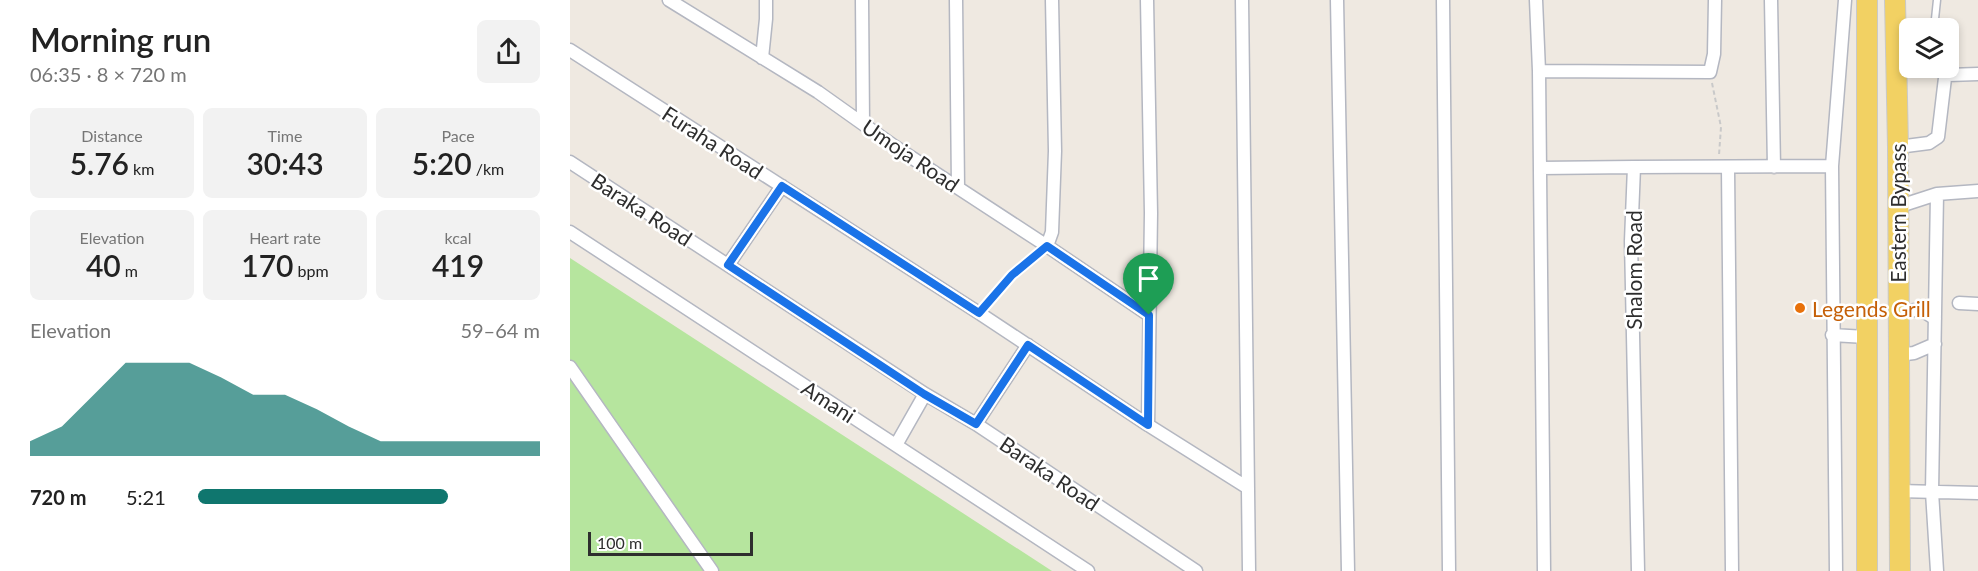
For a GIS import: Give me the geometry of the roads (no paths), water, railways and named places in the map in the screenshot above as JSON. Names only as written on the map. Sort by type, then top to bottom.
[{"type":"main road","name":"Eastern Bypass","points":[[1867,0],[1867,571]]},
{"type":"main road","name":"Eastern Bypass","points":[[1894,0],[1898,147],[1900,571]]},
{"type":"street","name":"Umoja Road","points":[[669,0],[818,92],[894,146],[1149,315]]},
{"type":"street","points":[[762,58],[766,0]]},
{"type":"street","points":[[862,0],[863,122]]},
{"type":"street","points":[[956,0],[958,187]]},
{"type":"street","points":[[1047,246],[1052,232],[1054,151],[1052,0]]},
{"type":"street","points":[[1147,0],[1150,213],[1148,425]]},
{"type":"street","points":[[1242,0],[1248,571]]},
{"type":"street","points":[[1337,0],[1348,571]]},
{"type":"street","points":[[1443,0],[1449,571]]},
{"type":"street","points":[[1536,0],[1539,71],[1544,571]]},
{"type":"street","points":[[1539,71],[1710,72],[1714,54],[1715,0]]},
{"type":"street","points":[[1772,0],[1774,167]]},
{"type":"street","points":[[1836,571],[1832,166],[1845,0]]},
{"type":"street","name":"Furaha Road","points":[[570,50],[1248,488]]},
{"type":"street","points":[[1898,147],[1929,143],[1938,137],[1945,78],[1948,75],[1978,74]]},
{"type":"street","name":"Baraka Road","points":[[570,162],[924,394],[976,424],[1196,571]]},
{"type":"street","points":[[1540,168],[1832,166]]},
{"type":"street","name":"Shalom Road","points":[[1634,167],[1631,241],[1638,571]]},
{"type":"street","points":[[1723,168],[1732,571]]},
{"type":"street","points":[[728,265],[782,186]]},
{"type":"street","points":[[1897,207],[1936,194],[1978,191]]},
{"type":"street","points":[[1936,194],[1932,492],[1936,571]]},
{"type":"street","name":"Amani","points":[[570,232],[1088,571]]},
{"type":"street","points":[[1959,303],[1978,304]]},
{"type":"street","points":[[1897,314],[1924,310],[1935,319]]},
{"type":"street","points":[[1832,335],[1866,337]]},
{"type":"street","points":[[1898,355],[1914,353],[1935,344]]},
{"type":"street","points":[[976,424],[1028,345]]},
{"type":"street","points":[[570,367],[712,571]]},
{"type":"street","points":[[896,445],[924,394]]},
{"type":"street","points":[[1899,490],[1978,493]]},
{"type":"lane","points":[[1935,18],[1936,0]]},
{"type":"place","name":"Legends Grill","points":[[1800,308]]}]
